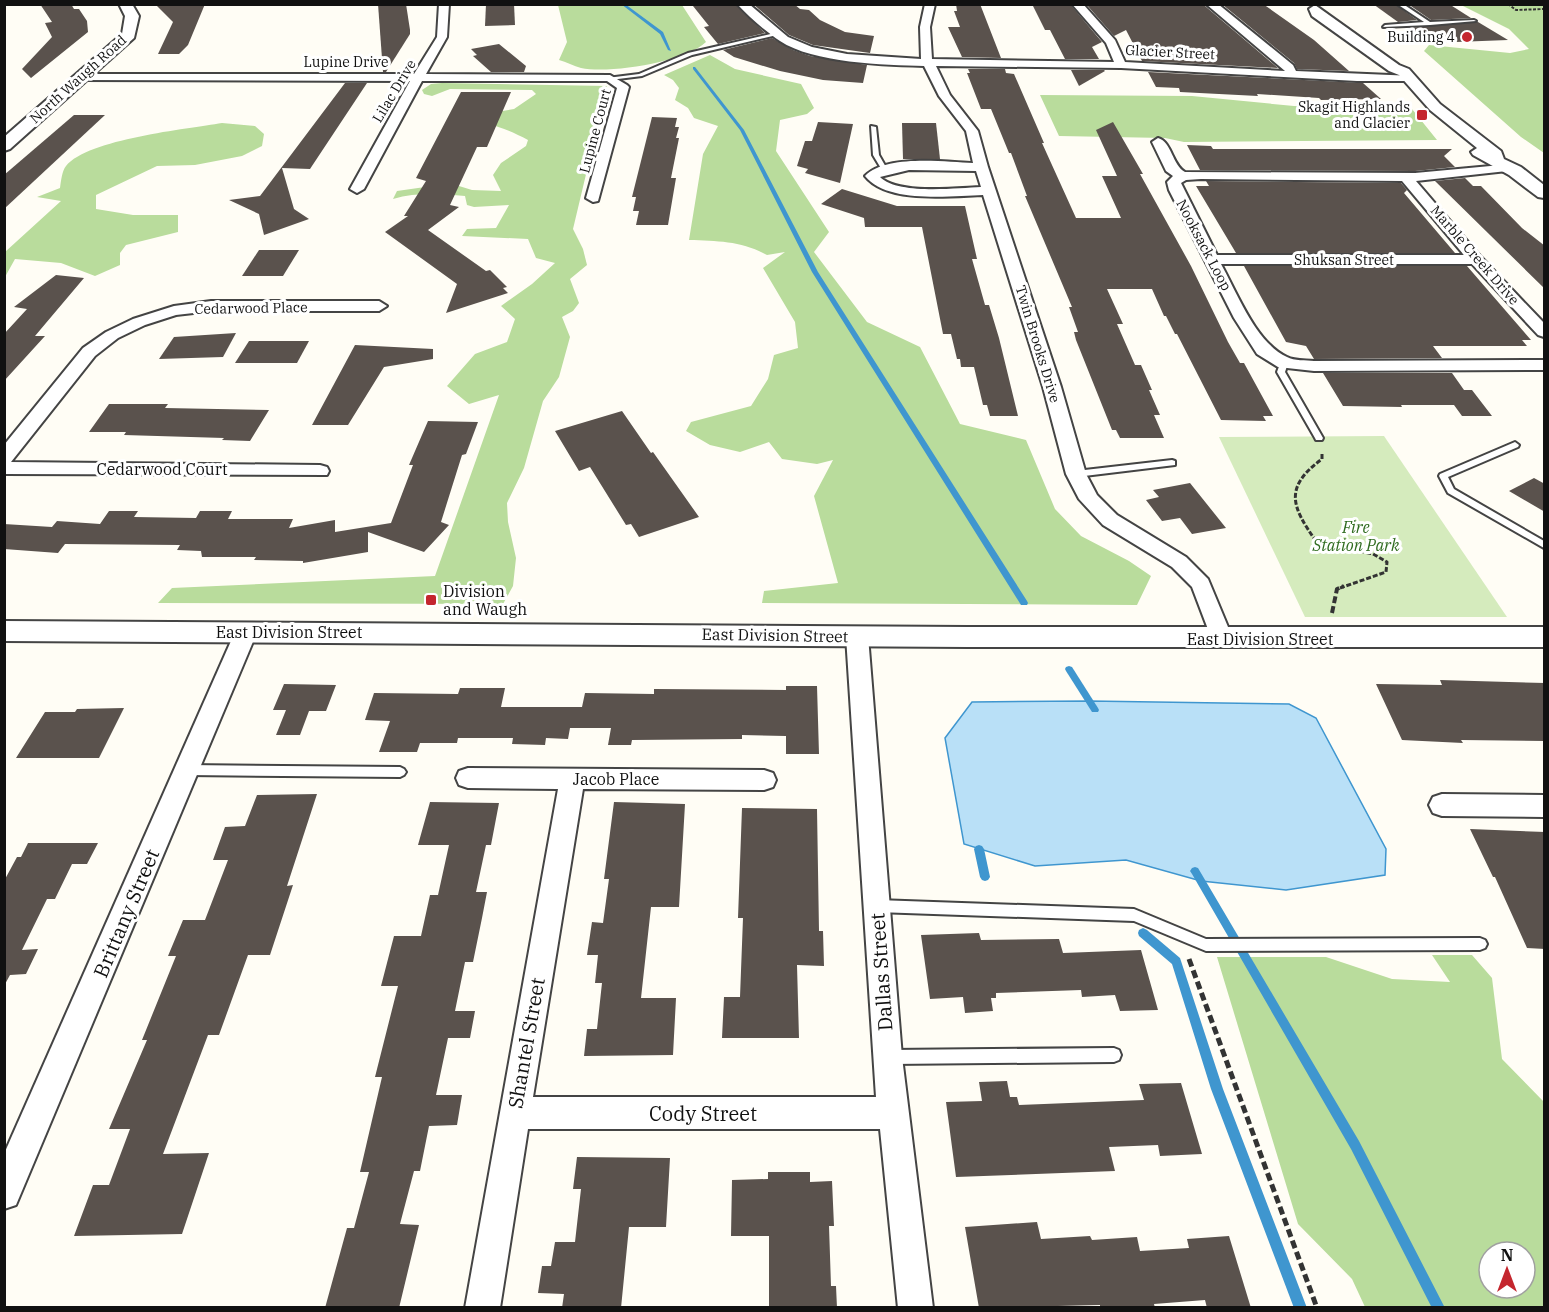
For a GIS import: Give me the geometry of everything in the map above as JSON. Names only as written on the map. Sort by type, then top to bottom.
[{"type":"street","name":"North Waugh Road","points":[[4,146],[129,34],[132,16],[125,4]]},
{"type":"street","name":"Lilac Drive","points":[[357,189],[390,125],[442,38],[444,4]]},
{"type":"street","name":"Glacier Street","points":[[742,4],[776,34],[809,50],[894,62],[1121,65],[1292,74],[1407,75]]},
{"type":"street","name":"Twin Brooks Drive","points":[[930,4],[925,27],[928,62],[945,96],[972,131],[981,167],[1052,387],[1076,474],[1089,499],[1110,520],[1179,562],[1201,584],[1222,639]]},
{"type":"street","points":[[1077,4],[1111,42],[1121,65]]},
{"type":"street","points":[[1211,4],[1289,67],[1292,74]]},
{"type":"street","points":[[1312,7],[1317,13],[1407,75],[1435,107],[1438,117],[1449,131],[1481,153],[1502,163],[1545,193]]},
{"type":"street","name":"Lupine Drive","points":[[82,77],[610,78]]},
{"type":"street","name":"Lupine Court","points":[[593,198],[623,87],[610,78]]},
{"type":"street","points":[[1158,142],[1173,171],[1183,176]]},
{"type":"street","name":"Nooksack Loop","points":[[1284,363],[1263,350],[1242,318],[1174,182],[1183,176],[1406,177],[1502,163]]},
{"type":"street","points":[[981,167],[898,167],[884,169],[872,176],[875,182],[887,188],[907,191],[990,191]]},
{"type":"street","name":"Marble Creek Drive","points":[[1406,177],[1476,260],[1545,332]]},
{"type":"street","name":"Shuksan Street","points":[[1212,260],[1476,260]]},
{"type":"street","name":"Cedarwood Place","points":[[4,458],[89,352],[112,335],[139,322],[174,311],[211,306],[379,306]]},
{"type":"street","points":[[1284,363],[1314,366],[1545,365]]},
{"type":"street","name":"Cedarwood Court","points":[[4,468],[320,471]]},
{"type":"street","name":"East Division Street","points":[[4,631],[1222,639],[1545,637]]},
{"type":"street","name":"Brittany Street","points":[[4,1193],[246,632]]},
{"type":"street","name":"Dallas Street","points":[[857,636],[887,1057],[916,1308]]},
{"type":"street","name":"Jacob Place","points":[[468,778],[764,780]]},
{"type":"street","name":"Shantel Street","points":[[482,1308],[572,779]]},
{"type":"street","points":[[1442,804],[1545,806]]},
{"type":"street","name":"Cody Street","points":[[514,1113],[893,1113]]},
{"type":"lane","points":[[1399,4],[1430,24]]},
{"type":"lane","points":[[1385,26],[1474,21]]},
{"type":"lane","points":[[610,78],[640,75],[690,54],[776,34]]},
{"type":"lane","points":[[873,127],[876,155],[884,169]]},
{"type":"lane","points":[[1284,363],[1281,372],[1319,438]]},
{"type":"lane","points":[[1515,445],[1443,476],[1451,491],[1545,545]]},
{"type":"lane","points":[[1076,474],[1172,463]]},
{"type":"lane","points":[[187,771],[400,772]]},
{"type":"lane","points":[[876,906],[1134,915],[1206,945],[1480,944]]},
{"type":"lane","points":[[887,1057],[1114,1055]]},
{"type":"path","points":[[1508,4],[1516,10],[1545,9]]},
{"type":"path","points":[[1319,438],[1323,446],[1322,459],[1304,470],[1295,487],[1294,502],[1301,520],[1316,541],[1372,554],[1387,562],[1386,572],[1338,589],[1332,613]]},
{"type":"path","points":[[1180,934],[1317,1308]]},
{"type":"green space","points":[[558,5],[682,5],[706,42],[682,55],[647,65],[610,69],[581,68],[559,60],[567,42]]},
{"type":"green space","points":[[1461,5],[1544,5],[1544,153],[1521,137],[1424,51],[1429,45],[1510,53],[1529,49],[1509,29]]},
{"type":"green space","points":[[710,55],[735,69],[801,84],[814,108],[807,114],[780,120],[776,151],[829,232],[814,252],[867,322],[920,347],[960,424],[1026,440],[1055,509],[1081,536],[1129,561],[1151,576],[1137,605],[762,603],[764,591],[838,583],[814,496],[833,460],[817,464],[782,459],[769,442],[740,452],[710,445],[686,431],[691,422],[751,406],[768,379],[774,355],[798,348],[795,322],[763,268],[785,252],[767,255],[739,244],[689,240],[703,154],[718,126],[694,118],[688,108],[675,100],[679,88],[673,80],[664,75]]},
{"type":"green space","points":[[431,84],[607,86],[573,229],[583,249],[587,265],[570,279],[579,303],[573,311],[562,317],[570,337],[559,377],[543,401],[524,468],[507,503],[508,522],[516,558],[513,586],[503,604],[158,603],[172,588],[435,576],[499,395],[469,404],[447,386],[475,354],[507,342],[515,319],[501,306],[532,284],[555,263],[536,258],[528,239],[462,236],[467,229],[496,228],[509,205],[474,207],[467,205],[465,196],[447,195],[420,194],[393,199],[397,191],[425,187],[459,186],[472,190],[501,191],[493,175],[501,163],[526,146],[528,140],[512,132],[462,118],[514,109],[536,94],[532,90],[450,89],[432,96],[424,94],[422,90]]},
{"type":"green space","points":[[1040,95],[1192,96],[1294,106],[1412,109],[1437,140],[1184,142],[1165,138],[1059,136]]},
{"type":"green space","points":[[222,123],[255,126],[264,134],[262,146],[242,156],[195,165],[157,166],[96,195],[96,209],[133,215],[178,215],[178,232],[126,245],[120,253],[120,265],[95,276],[61,263],[15,259],[5,277],[5,252],[61,201],[37,197],[60,188],[66,166],[78,157],[116,142]]},
{"type":"green space","name":"Fire Station Park","points":[[1384,436],[1507,617],[1305,617],[1219,437]]},
{"type":"green space","points":[[1432,955],[1472,955],[1492,978],[1502,1059],[1544,1102],[1544,1307],[1365,1307],[1352,1279],[1298,1224],[1217,957],[1326,957],[1392,979],[1450,982]]},
{"type":"water","points":[[972,702],[1289,704],[1316,718],[1386,849],[1385,875],[1286,890],[1201,881],[1126,860],[1035,866],[964,844],[945,738]]},
{"type":"building","points":[[40,4],[71,4],[74,9],[79,9],[87,21],[88,32],[31,78],[22,69],[52,37],[45,23],[52,22]]},
{"type":"building","points":[[155,4],[205,4],[188,45],[179,54],[158,54],[173,22]]},
{"type":"building","points":[[378,4],[406,4],[410,30],[410,34],[386,72],[383,72]]},
{"type":"building","points":[[486,4],[514,4],[515,25],[485,26]]},
{"type":"building","points":[[735,4],[765,33],[718,44],[704,27],[709,26],[693,6]]},
{"type":"building","points":[[753,4],[794,4],[800,9],[809,10],[820,20],[845,32],[874,36],[870,53],[813,45],[789,35]]},
{"type":"building","points":[[956,4],[980,4],[1001,58],[962,57],[948,27],[960,27],[954,11],[957,11]]},
{"type":"building","points":[[1032,4],[1070,4],[1102,42],[1092,47],[1099,59],[1065,59],[1050,30],[1045,30]]},
{"type":"building","points":[[1086,4],[1205,6],[1278,68],[1142,61],[1126,30],[1114,36]]},
{"type":"building","points":[[1263,4],[1314,40],[1349,71],[1297,69],[1294,63],[1223,5]]},
{"type":"building","points":[[1373,4],[1395,4],[1417,20],[1398,22]]},
{"type":"building","points":[[1408,4],[1449,4],[1471,18],[1431,20]]},
{"type":"building","name":"Building 4","points":[[1478,22],[1508,40],[1430,43],[1408,28]]},
{"type":"building","points":[[772,38],[793,50],[810,56],[867,65],[863,83],[823,80],[780,71],[734,57],[723,50]]},
{"type":"building","points":[[499,44],[526,66],[524,72],[491,72],[473,56],[477,55],[471,49]]},
{"type":"building","points":[[968,69],[1005,69],[1006,73],[1014,74],[1076,218],[1121,218],[1102,176],[1117,176],[1096,130],[1113,122],[1143,174],[1140,174],[1191,266],[1228,342],[1240,363],[1244,363],[1273,416],[1263,416],[1266,421],[1221,420],[1177,334],[1164,316],[1152,289],[1107,289],[1123,324],[1117,324],[1135,365],[1141,365],[1152,390],[1149,390],[1160,415],[1154,415],[1164,438],[1120,438],[1116,430],[1112,430],[1076,340],[1074,332],[1078,332],[1069,307],[1072,307],[1025,196],[1027,196],[1011,153],[1009,153],[991,109],[981,109],[967,73],[970,73]]},
{"type":"building","points":[[1071,70],[1104,70],[1105,71],[1079,86]]},
{"type":"building","points":[[1148,72],[1363,83],[1381,99],[1321,100],[1319,98],[1257,94],[1258,96],[1180,92],[1179,88],[1156,87]]},
{"type":"building","points":[[345,83],[367,83],[310,169],[282,168],[294,209],[309,219],[264,235],[259,214],[229,200],[260,196]]},
{"type":"building","points":[[461,92],[511,92],[487,147],[477,147],[450,205],[459,207],[428,230],[486,271],[490,270],[507,287],[503,288],[508,293],[446,313],[457,284],[385,232],[408,216],[404,216],[426,181],[416,178]]},
{"type":"building","points":[[74,115],[105,115],[4,209],[4,175]]},
{"type":"building","points":[[652,117],[677,118],[675,127],[679,127],[676,138],[679,138],[671,178],[676,178],[668,225],[636,225],[639,211],[633,211],[636,197],[632,197]]},
{"type":"building","points":[[818,122],[853,124],[840,183],[805,173],[808,169],[797,166],[805,141],[812,141]]},
{"type":"building","points":[[902,123],[936,123],[940,159],[903,159]]},
{"type":"building","points":[[1187,145],[1211,146],[1213,149],[1452,149],[1444,156],[1455,167],[1415,171],[1200,170]]},
{"type":"building","points":[[1465,178],[1473,186],[1481,186],[1522,228],[1545,246],[1545,289],[1435,181]]},
{"type":"building","points":[[1206,181],[1401,183],[1407,190],[1404,193],[1455,253],[1236,253],[1196,186],[1209,186]]},
{"type":"building","points":[[842,189],[897,206],[965,206],[977,259],[972,259],[985,305],[989,305],[999,338],[1018,416],[990,416],[987,405],[983,405],[974,367],[961,367],[951,334],[943,334],[922,227],[865,227],[864,218],[821,204]]},
{"type":"building","points":[[259,250],[299,250],[283,276],[242,276]]},
{"type":"building","points":[[1244,266],[1467,266],[1531,340],[1522,340],[1527,346],[1433,346],[1442,358],[1314,359],[1306,346],[1286,342]]},
{"type":"building","points":[[56,275],[84,278],[35,336],[45,336],[4,381],[4,334],[27,309],[14,307]]},
{"type":"building","points":[[236,333],[223,357],[159,359],[174,337]]},
{"type":"building","points":[[249,341],[309,341],[297,363],[235,363]]},
{"type":"building","points":[[355,345],[433,349],[433,359],[384,367],[348,425],[312,425]]},
{"type":"building","points":[[1323,373],[1452,373],[1464,390],[1472,390],[1492,416],[1462,416],[1454,405],[1343,406]]},
{"type":"building","points":[[109,404],[168,404],[165,408],[269,410],[250,441],[124,435],[126,432],[89,432]]},
{"type":"building","points":[[622,411],[699,517],[639,537],[631,524],[626,525],[590,467],[579,471],[555,431]]},
{"type":"building","points":[[428,421],[478,422],[466,454],[462,455],[441,522],[449,525],[424,552],[368,532],[368,552],[303,563],[303,561],[254,560],[256,557],[202,557],[201,551],[177,550],[180,545],[65,544],[58,553],[4,549],[4,524],[52,527],[57,521],[100,524],[109,511],[138,511],[134,517],[196,518],[200,511],[232,511],[228,519],[293,519],[289,528],[335,520],[335,532],[391,523],[413,465],[409,465]]},
{"type":"building","points":[[1534,478],[1545,484],[1545,512],[1509,491]]},
{"type":"building","points":[[1190,483],[1226,528],[1192,534],[1180,518],[1162,521],[1146,500],[1159,497],[1153,490]]},
{"type":"building","points":[[1440,680],[1545,683],[1545,741],[1461,740],[1463,743],[1402,740],[1376,684],[1442,685]]},
{"type":"building","points":[[284,684],[336,685],[326,711],[309,711],[300,735],[276,735],[286,710],[273,710]]},
{"type":"building","points":[[786,686],[817,686],[819,754],[786,754],[786,736],[742,735],[742,739],[632,740],[631,745],[608,745],[611,728],[570,728],[568,739],[546,738],[545,745],[512,744],[513,738],[458,738],[457,743],[420,743],[417,752],[379,752],[390,721],[365,720],[374,693],[458,694],[460,688],[505,688],[501,707],[582,707],[585,693],[654,694],[654,689],[786,690]]},
{"type":"building","points":[[124,708],[99,758],[16,758],[45,712]]},
{"type":"building","points":[[317,794],[287,886],[293,885],[270,955],[248,955],[219,1035],[208,1035],[163,1154],[209,1153],[182,1234],[74,1236],[93,1185],[109,1185],[130,1129],[109,1129],[147,1040],[142,1040],[176,956],[168,956],[183,920],[205,920],[228,860],[213,860],[225,827],[245,826],[257,795]]},
{"type":"building","points":[[430,802],[499,803],[491,845],[486,845],[476,892],[487,892],[473,962],[465,962],[455,1011],[475,1011],[470,1038],[448,1038],[436,1095],[462,1095],[457,1125],[429,1126],[420,1171],[414,1171],[400,1224],[419,1225],[399,1308],[325,1308],[347,1228],[354,1228],[369,1172],[360,1172],[382,1077],[375,1077],[398,986],[381,986],[394,936],[421,936],[430,895],[438,895],[449,845],[418,845]]},
{"type":"building","points":[[614,802],[685,804],[679,907],[651,907],[641,998],[676,998],[673,1055],[584,1056],[587,1029],[597,1029],[602,983],[595,983],[598,955],[587,955],[592,922],[603,923],[609,879],[604,879]]},
{"type":"building","points":[[742,808],[817,809],[819,931],[823,931],[824,966],[797,965],[799,1038],[722,1038],[724,997],[740,997],[743,918],[738,918]]},
{"type":"building","points":[[1470,829],[1545,832],[1545,949],[1527,948],[1495,877]]},
{"type":"building","points":[[28,843],[98,843],[87,864],[72,864],[55,899],[47,899],[22,950],[38,949],[26,974],[10,975],[4,986],[4,881],[17,857],[21,857]]},
{"type":"building","points":[[979,933],[981,940],[1059,939],[1063,953],[1141,950],[1158,1010],[1120,1011],[1115,995],[1082,997],[1081,990],[996,993],[996,998],[991,998],[993,1011],[965,1013],[963,997],[930,999],[921,935]]},
{"type":"building","points":[[1007,1081],[1010,1097],[1017,1097],[1019,1105],[1144,1100],[1139,1084],[1181,1083],[1202,1154],[1160,1156],[1158,1145],[1109,1147],[1115,1171],[956,1177],[946,1102],[982,1101],[979,1082]]},
{"type":"building","points":[[577,1157],[670,1158],[666,1227],[629,1227],[621,1308],[562,1308],[564,1294],[538,1293],[542,1266],[551,1266],[555,1242],[575,1242],[581,1189],[573,1189]]},
{"type":"building","points":[[768,1172],[810,1172],[810,1182],[832,1181],[834,1226],[829,1226],[831,1286],[836,1286],[837,1308],[769,1308],[769,1236],[731,1236],[732,1180],[768,1179]]},
{"type":"building","points":[[1037,1222],[1041,1239],[1090,1236],[1092,1240],[1137,1237],[1140,1251],[1189,1248],[1187,1239],[1229,1236],[1251,1308],[1207,1308],[1205,1300],[1154,1304],[1155,1308],[1100,1308],[1100,1305],[979,1308],[965,1227]]},
{"type":"waterway","points":[[622,4],[662,33],[670,50]]},
{"type":"waterway","points":[[694,68],[742,130],[815,272],[1024,603]]},
{"type":"waterway","points":[[1069,669],[1095,710]]},
{"type":"waterway","points":[[979,849],[985,877]]},
{"type":"waterway","points":[[1195,871],[1355,1145],[1439,1308]]},
{"type":"waterway","points":[[1143,933],[1176,961],[1217,1089],[1301,1308]]},
{"type":"place","name":"Building 4","points":[[1467,37]]},
{"type":"place","name":"Skagit Highlands and Glacier","points":[[1422,115]]},
{"type":"place","name":"Division and Waugh","points":[[431,600]]}]
